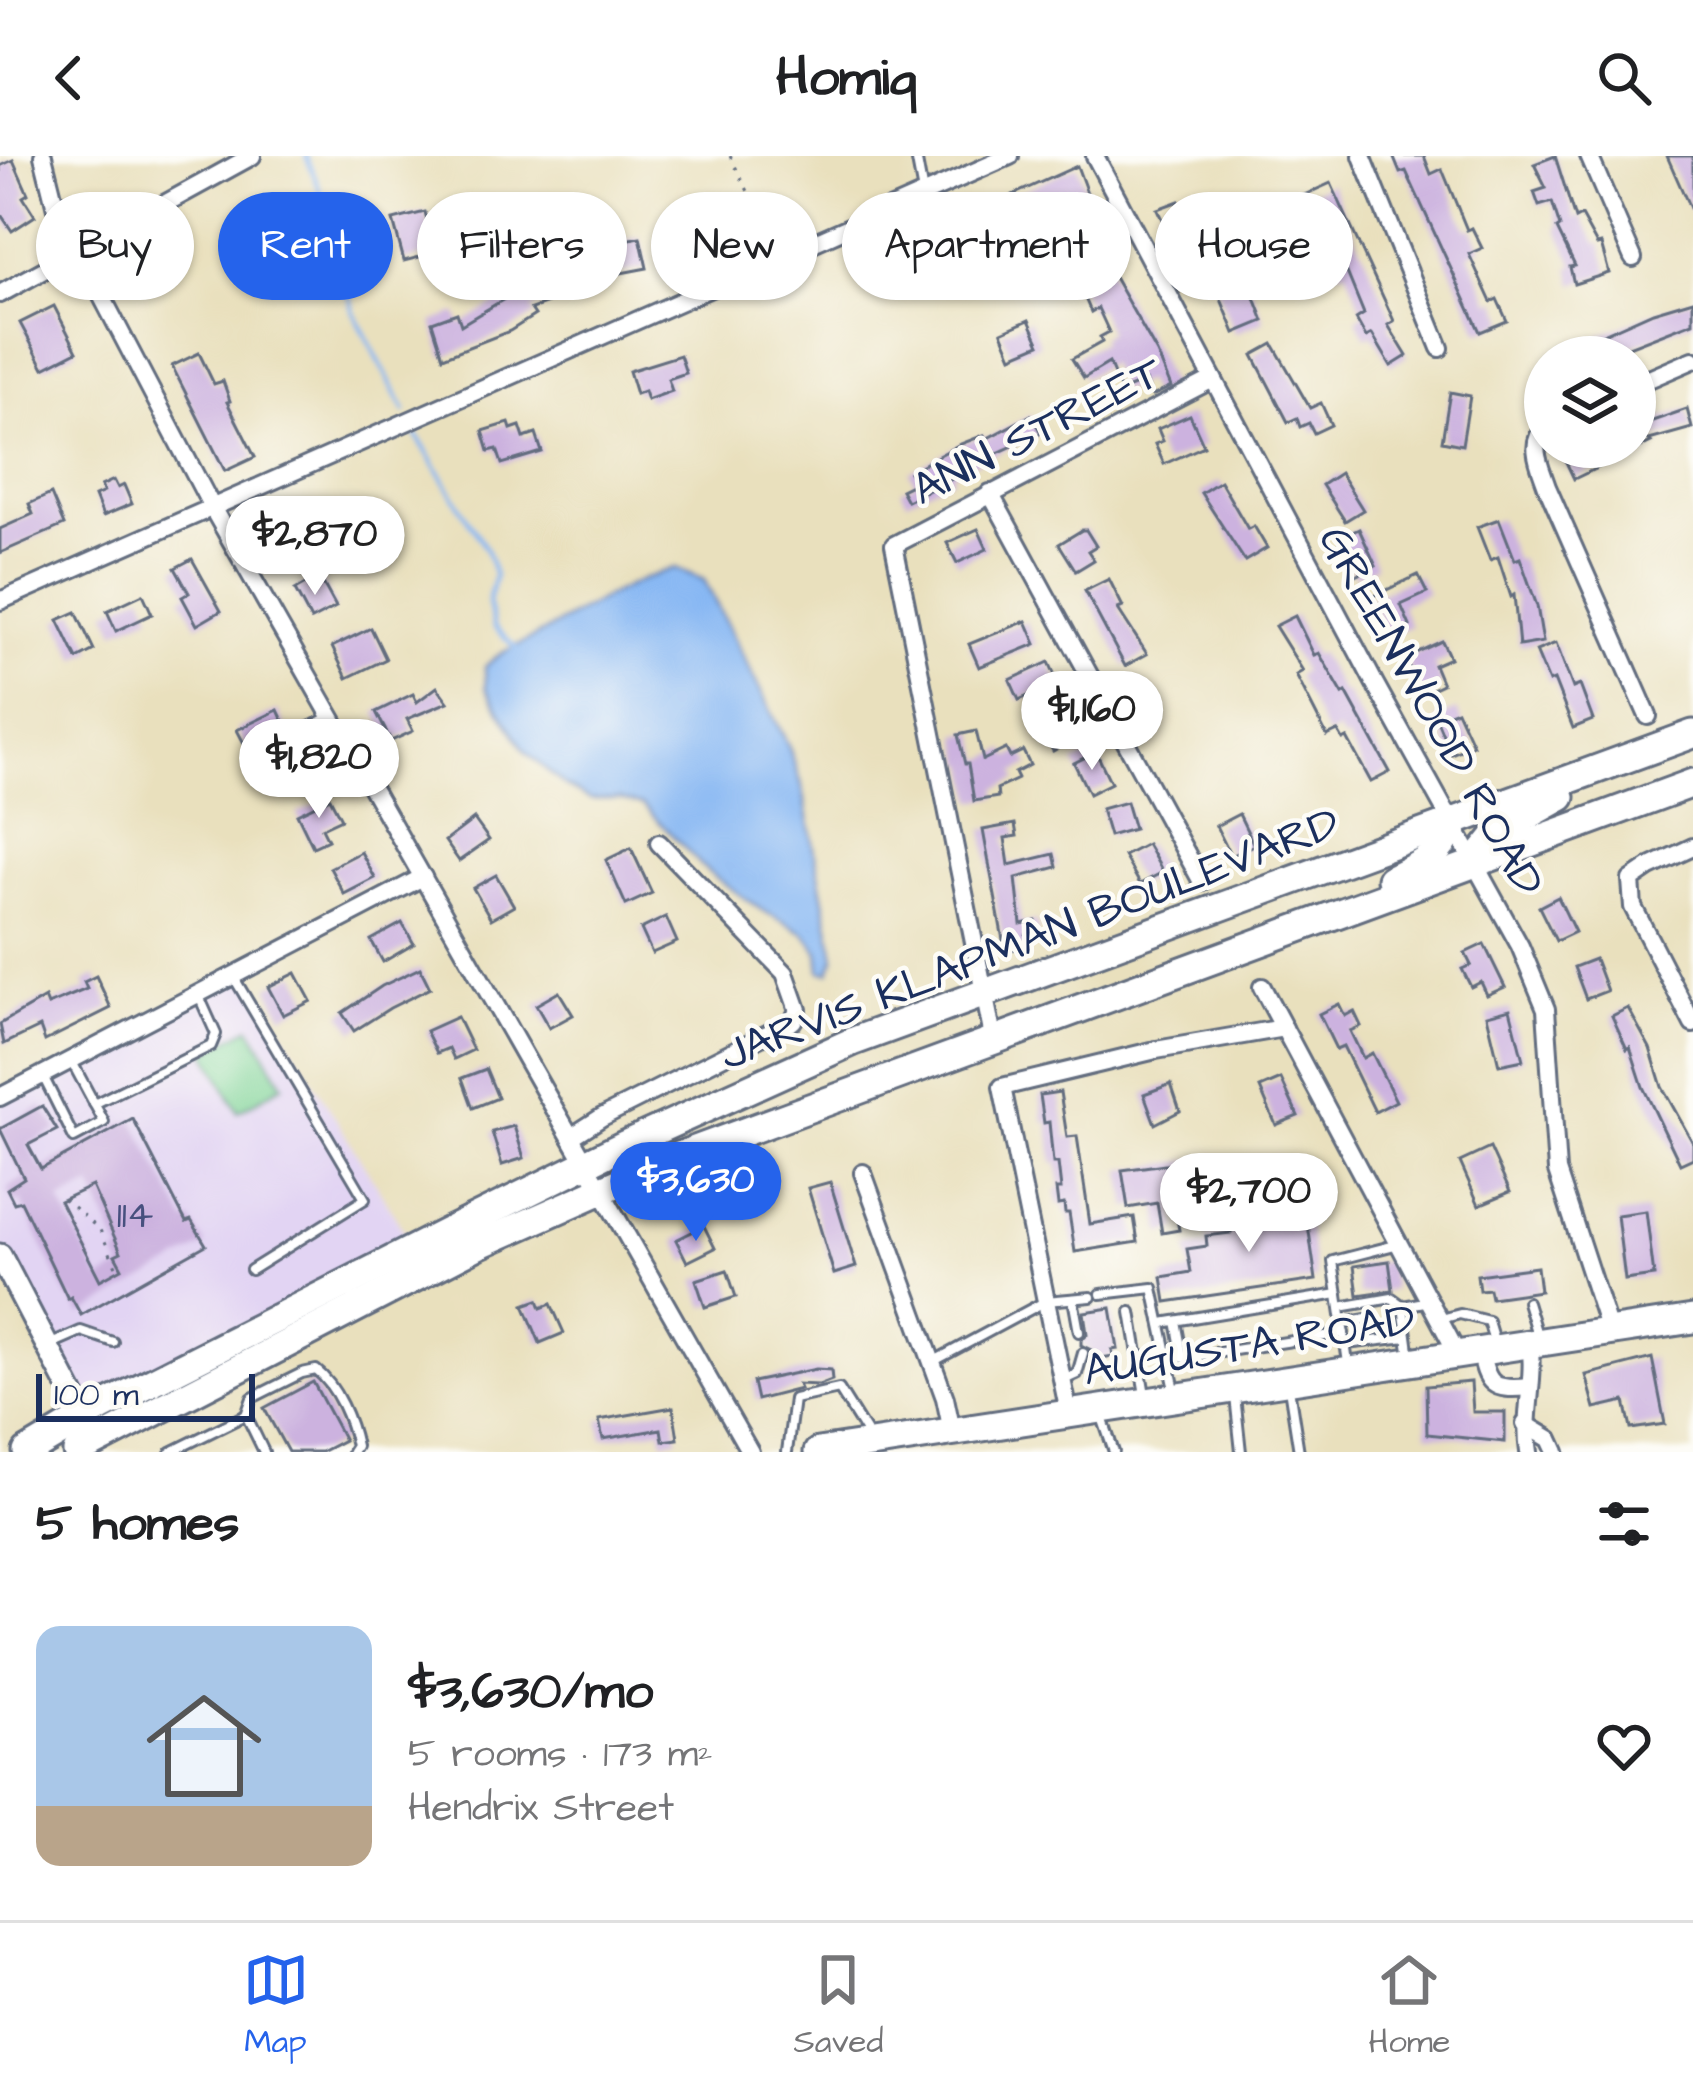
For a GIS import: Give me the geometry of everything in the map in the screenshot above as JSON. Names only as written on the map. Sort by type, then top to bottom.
[{"type":"main road","name":"JARVIS KLAPMAN BOULEVARD","points":[[90,1440],[586,1164],[854,1041],[1693,734]]},
{"type":"main road","points":[[1474,863],[1492,837],[1510,824],[1645,753]]},
{"type":"main road","name":"JARVIS KLAPMAN BOULEVARD","points":[[27,1452],[90,1440],[601,1189],[992,1037],[1693,783]]},
{"type":"main road","points":[[1297,927],[1438,852],[1448,839],[1450,822]]},
{"type":"main road","name":"AUGUSTA ROAD","points":[[818,1452],[941,1439],[1069,1413],[1287,1380],[1348,1357],[1409,1349],[1478,1350],[1693,1319]]},
{"type":"street","points":[[43,156],[54,192]]},
{"type":"street","points":[[186,192],[252,156]]},
{"type":"street","name":"GREENWOOD ROAD","points":[[1096,156],[1520,946],[1546,1009],[1557,1171],[1609,1330]]},
{"type":"street","points":[[1361,156],[1440,348]]},
{"type":"street","points":[[1589,156],[1633,258]]},
{"type":"street","points":[[928,192],[1004,157]]},
{"type":"street","points":[[0,294],[36,274]]},
{"type":"street","points":[[98,300],[750,1452]]},
{"type":"street","points":[[0,601],[685,300]]},
{"type":"street","points":[[1656,376],[1693,360]]},
{"type":"street","name":"ANN STREET","points":[[984,994],[894,545],[1213,379]]},
{"type":"street","points":[[1540,468],[1648,716]]},
{"type":"street","points":[[990,493],[1202,882]]},
{"type":"street","points":[[571,1137],[793,1021],[798,1010],[785,973],[659,843]]},
{"type":"street","points":[[1693,847],[1631,880],[1633,908],[1693,1024]]},
{"type":"street","points":[[0,1097],[423,877]]},
{"type":"street","points":[[1262,987],[1440,1319],[1478,1350],[1486,1378],[1494,1385],[1529,1387]]},
{"type":"street","points":[[984,994],[992,1037]]},
{"type":"street","points":[[1069,1413],[1002,1087],[1156,1050],[1284,1028]]},
{"type":"street","points":[[863,1173],[932,1361],[941,1439]]},
{"type":"street","points":[[0,1256],[48,1345],[90,1440]]},
{"type":"street","points":[[1529,1452],[1525,1424],[1534,1341]]},
{"type":"street","points":[[1525,1424],[1550,1439],[1556,1452]]},
{"type":"lane","points":[[916,156],[924,192]]},
{"type":"lane","points":[[270,782],[266,767],[270,756],[331,716]]},
{"type":"lane","points":[[233,976],[365,1198],[251,1270]]},
{"type":"lane","points":[[94,1104],[211,1046],[216,1034],[198,994]]},
{"type":"lane","points":[[42,1075],[74,1138],[104,1122],[70,1060]]},
{"type":"lane","points":[[1348,1357],[1334,1261],[1400,1244]]},
{"type":"lane","points":[[932,1361],[1046,1301],[1153,1288],[1176,1397]]},
{"type":"lane","points":[[1162,1323],[1338,1294]]},
{"type":"lane","points":[[1073,1298],[1079,1332]]},
{"type":"lane","points":[[1340,1307],[1392,1298],[1404,1311],[1409,1349]]},
{"type":"lane","points":[[1390,1316],[1430,1301]]},
{"type":"lane","points":[[1527,1302],[1534,1341]]},
{"type":"lane","points":[[1131,1312],[1146,1402]]},
{"type":"lane","points":[[1440,1319],[1460,1313],[1488,1322],[1478,1350]]},
{"type":"lane","points":[[1176,1321],[1183,1358],[1343,1328],[1366,1319]]},
{"type":"lane","points":[[48,1345],[82,1331],[113,1342]]},
{"type":"lane","points":[[1062,1380],[1076,1374],[1083,1353]]},
{"type":"lane","points":[[172,1452],[246,1415],[252,1398],[316,1370],[326,1378],[353,1428],[356,1446],[352,1452]]},
{"type":"lane","points":[[1287,1380],[1299,1452]]},
{"type":"lane","points":[[1233,1388],[1240,1452]]},
{"type":"lane","points":[[787,1452],[794,1399],[839,1389],[857,1412],[872,1444]]},
{"type":"lane","points":[[1100,1410],[1114,1452]]},
{"type":"lane","points":[[246,1415],[264,1452]]},
{"type":"path","points":[[730,156],[749,192]]},
{"type":"path","points":[[64,1199],[98,1227],[118,1270]]},
{"type":"path","points":[[98,1227],[108,1223]]},
{"type":"shaded area","points":[[245,969],[415,1249],[85,1417],[0,1257],[0,1097]]},
{"type":"green space","points":[[250,1027],[283,1085],[238,1112],[206,1052]]},
{"type":"water","points":[[675,568],[704,580],[788,745],[802,785],[835,957],[830,972],[821,971],[819,952],[805,933],[760,909],[707,871],[643,805],[590,799],[564,785],[526,752],[486,688],[485,667],[504,652],[622,589]]},
{"type":"building","points":[[1393,156],[1424,156],[1431,174],[1442,169],[1467,230],[1472,228],[1482,248],[1469,254],[1491,302],[1497,299],[1507,321],[1480,332],[1406,171],[1400,173]]},
{"type":"building","points":[[1555,156],[1575,219],[1581,216],[1597,245],[1601,244],[1609,273],[1574,284],[1570,267],[1575,266],[1557,229],[1552,202],[1539,206],[1534,192],[1546,188],[1534,164]]},
{"type":"building","points":[[1667,156],[1693,156],[1693,215]]},
{"type":"building","points":[[13,160],[28,194],[23,197],[35,216],[12,231],[0,213],[0,166]]},
{"type":"building","points":[[1077,166],[1087,192],[1019,192]]},
{"type":"building","points":[[1331,183],[1335,192],[1311,192]]},
{"type":"building","points":[[417,214],[417,258],[404,261],[393,220]]},
{"type":"building","points":[[1353,231],[1394,321],[1388,325],[1407,356],[1391,366],[1372,334],[1366,337],[1356,319],[1364,314],[1353,287]]},
{"type":"building","points":[[640,237],[647,268],[627,272],[627,240]]},
{"type":"building","points":[[503,300],[556,300],[531,309],[535,315],[510,331],[443,357],[432,322],[457,313],[461,325]]},
{"type":"building","points":[[1086,300],[1127,300],[1171,387],[1152,396],[1146,381],[1121,391],[1109,363],[1084,378],[1072,359],[1102,342],[1100,337],[1109,332],[1098,308],[1091,312]]},
{"type":"building","points":[[1221,300],[1256,300],[1264,321],[1235,333]]},
{"type":"building","points":[[1693,300],[1693,322],[1656,336],[1599,336]]},
{"type":"building","points":[[54,306],[77,351],[44,368],[20,323]]},
{"type":"building","points":[[1029,320],[1040,344],[1012,356],[1002,332]]},
{"type":"building","points":[[1273,344],[1310,408],[1321,403],[1331,425],[1314,433],[1309,423],[1300,427],[1297,418],[1288,422],[1253,355]]},
{"type":"building","points":[[199,353],[214,384],[223,381],[227,402],[255,457],[225,471],[172,366]]},
{"type":"building","points":[[680,355],[686,373],[668,379],[672,391],[647,400],[644,391],[636,394],[629,371]]},
{"type":"building","points":[[1450,392],[1470,396],[1462,445],[1442,441]]},
{"type":"building","points":[[1687,409],[1692,428],[1656,438],[1656,420]]},
{"type":"building","points":[[1031,415],[1041,433],[952,474],[954,478],[907,501],[901,490],[915,483],[909,472],[958,445],[984,435],[986,439]]},
{"type":"building","points":[[1190,415],[1204,446],[1164,464],[1155,444],[1163,441],[1158,429]]},
{"type":"building","points":[[509,423],[511,429],[520,426],[524,438],[536,434],[542,452],[502,464],[497,449],[489,451],[483,431]]},
{"type":"building","points":[[1569,468],[1597,468],[1574,479]]},
{"type":"building","points":[[1340,473],[1363,510],[1345,521],[1322,485]]},
{"type":"building","points":[[114,480],[118,488],[124,485],[132,504],[103,516],[95,496],[104,492],[101,486]]},
{"type":"building","points":[[1220,481],[1248,529],[1254,526],[1267,548],[1245,561],[1201,493]]},
{"type":"building","points":[[51,494],[64,525],[0,553],[0,529],[33,514],[29,504]]},
{"type":"building","points":[[301,519],[312,539],[278,556],[268,536]]},
{"type":"building","points":[[1499,519],[1515,560],[1520,558],[1537,606],[1543,642],[1519,646],[1514,595],[1511,597],[1498,557],[1490,560],[1477,527]]},
{"type":"building","points":[[978,529],[987,549],[957,563],[947,543]]},
{"type":"building","points":[[1359,529],[1376,566],[1355,576],[1338,539]]},
{"type":"building","points":[[1082,530],[1096,546],[1088,551],[1094,560],[1076,571],[1059,544]]},
{"type":"building","points":[[192,559],[221,611],[197,625],[182,597],[189,593],[175,568]]},
{"type":"building","points":[[1418,575],[1427,593],[1401,605],[1410,626],[1388,636],[1370,598]]},
{"type":"building","points":[[319,576],[336,607],[311,620],[295,590]]},
{"type":"building","points":[[1109,579],[1123,607],[1118,609],[1147,654],[1125,666],[1085,591]]},
{"type":"building","points":[[143,594],[152,614],[116,631],[107,611]]},
{"type":"building","points":[[76,612],[94,650],[77,659],[58,620]]},
{"type":"building","points":[[1295,616],[1314,655],[1319,653],[1343,694],[1346,692],[1390,772],[1371,782],[1347,738],[1343,740],[1338,731],[1327,736],[1296,675],[1303,671],[1275,626]]},
{"type":"building","points":[[1026,621],[1036,644],[979,667],[969,644]]},
{"type":"building","points":[[371,628],[386,659],[347,678],[332,647]]},
{"type":"building","points":[[1442,641],[1450,658],[1434,665],[1442,684],[1421,694],[1405,658]]},
{"type":"building","points":[[1556,643],[1573,688],[1580,685],[1593,720],[1573,728],[1554,680],[1549,682],[1536,651]]},
{"type":"building","points":[[1049,662],[1062,691],[1044,700],[1040,691],[1019,700],[1010,680]]},
{"type":"building","points":[[437,687],[448,702],[407,719],[413,731],[391,741],[376,712],[413,694],[417,702]]},
{"type":"building","points":[[1072,709],[1086,733],[1053,751],[1046,739],[1056,733],[1050,722]]},
{"type":"building","points":[[278,710],[286,727],[246,747],[237,730]]},
{"type":"building","points":[[1457,710],[1473,745],[1451,754],[1436,718]]},
{"type":"building","points":[[976,731],[983,760],[1006,749],[1010,757],[1023,751],[1030,765],[1015,773],[1018,779],[997,789],[998,797],[974,801],[958,735]]},
{"type":"building","points":[[1096,752],[1111,783],[1089,794],[1074,763]]},
{"type":"building","points":[[330,798],[341,819],[322,828],[328,840],[313,847],[297,814]]},
{"type":"building","points":[[1126,802],[1134,829],[1109,836],[1101,809]]},
{"type":"building","points":[[1239,814],[1254,845],[1231,856],[1216,826]]},
{"type":"building","points":[[474,819],[489,840],[459,861],[445,841]]},
{"type":"building","points":[[1015,824],[1017,836],[1005,838],[1009,865],[1054,854],[1057,867],[1016,878],[1021,924],[1036,921],[1038,933],[1026,935],[1028,947],[1005,951],[983,830]]},
{"type":"building","points":[[1147,844],[1163,872],[1140,884],[1124,856]]},
{"type":"building","points":[[631,848],[652,893],[626,905],[606,860]]},
{"type":"building","points":[[361,852],[375,878],[344,894],[330,868]]},
{"type":"building","points":[[496,875],[514,906],[491,919],[473,888]]},
{"type":"building","points":[[1558,897],[1575,932],[1556,941],[1539,907]]},
{"type":"building","points":[[666,917],[677,942],[652,953],[641,929]]},
{"type":"building","points":[[402,923],[414,944],[383,962],[371,940]]},
{"type":"building","points":[[1484,944],[1505,987],[1487,995],[1481,982],[1471,987],[1462,969],[1471,965],[1465,953]]},
{"type":"building","points":[[1595,959],[1607,991],[1586,999],[1574,967]]},
{"type":"building","points":[[420,968],[430,988],[354,1031],[342,1013]]},
{"type":"building","points":[[296,973],[311,1001],[283,1015],[268,987]]},
{"type":"building","points":[[96,976],[111,1008],[45,1041],[40,1027],[4,1044],[0,1024],[45,998],[48,1005],[87,989],[84,982]]},
{"type":"building","points":[[559,992],[573,1015],[549,1028],[536,1005]]},
{"type":"building","points":[[1339,1004],[1345,1016],[1354,1011],[1361,1026],[1350,1031],[1363,1058],[1372,1053],[1396,1101],[1375,1112],[1343,1046],[1336,1049],[1319,1014]]},
{"type":"building","points":[[1628,1008],[1650,1048],[1662,1087],[1693,1143],[1693,1158],[1680,1164],[1612,1016]]},
{"type":"building","points":[[1510,1009],[1523,1060],[1499,1065],[1487,1015]]},
{"type":"building","points":[[457,1017],[473,1050],[454,1059],[449,1048],[437,1053],[426,1031]]},
{"type":"building","points":[[486,1069],[498,1098],[473,1108],[462,1078]]},
{"type":"building","points":[[1281,1079],[1298,1116],[1276,1125],[1260,1088]]},
{"type":"building","points":[[1171,1084],[1180,1111],[1155,1124],[1144,1094]]},
{"type":"building","points":[[1060,1092],[1067,1137],[1077,1136],[1090,1224],[1134,1217],[1138,1242],[1075,1252],[1069,1213],[1064,1204],[1058,1205],[1058,1163],[1053,1163],[1049,1122],[1044,1123],[1040,1095]]},
{"type":"building","points":[[42,1106],[57,1130],[28,1145],[41,1169],[133,1119],[186,1222],[191,1220],[206,1245],[81,1315],[68,1299],[21,1201],[14,1203],[7,1189],[24,1178],[0,1129]],"holes":[[[92,1186],[121,1252],[115,1255],[122,1268],[100,1280],[60,1201]]]},
{"type":"building","points":[[514,1126],[524,1158],[502,1165],[492,1132]]},
{"type":"building","points":[[1490,1148],[1510,1192],[1479,1205],[1460,1162]]},
{"type":"building","points":[[1194,1160],[1200,1200],[1174,1204],[1179,1230],[1162,1233],[1157,1203],[1128,1208],[1122,1170]]},
{"type":"building","points":[[1282,1174],[1288,1213],[1306,1211],[1316,1280],[1166,1302],[1162,1277],[1191,1272],[1187,1249],[1207,1246],[1206,1236],[1231,1233],[1229,1221],[1276,1214],[1271,1176]]},
{"type":"building","points":[[830,1182],[856,1267],[834,1274],[808,1188]]},
{"type":"building","points":[[1646,1211],[1654,1276],[1625,1280],[1617,1215]]},
{"type":"building","points":[[704,1226],[715,1248],[687,1262],[676,1240]]},
{"type":"building","points":[[1389,1261],[1393,1290],[1358,1295],[1354,1266]]},
{"type":"building","points":[[1537,1267],[1540,1291],[1491,1298],[1489,1289],[1479,1290],[1477,1275]]},
{"type":"building","points":[[727,1270],[736,1297],[705,1307],[696,1280]]},
{"type":"building","points":[[538,1300],[541,1308],[551,1304],[564,1333],[540,1343],[524,1305]]},
{"type":"building","points":[[1111,1308],[1118,1349],[1112,1350],[1113,1356],[1090,1360],[1091,1350],[1081,1345],[1087,1334],[1084,1312]]},
{"type":"building","points":[[1652,1358],[1665,1424],[1631,1429],[1625,1401],[1595,1408],[1586,1375]]},
{"type":"building","points":[[831,1370],[832,1380],[798,1384],[800,1389],[757,1400],[753,1382]]},
{"type":"building","points":[[313,1382],[344,1440],[321,1452],[288,1452],[264,1408]]},
{"type":"building","points":[[1471,1382],[1473,1412],[1505,1412],[1505,1442],[1427,1434],[1426,1386]]},
{"type":"building","points":[[673,1407],[678,1439],[663,1441],[661,1429],[603,1439],[599,1420]]},
{"type":"waterway","points":[[306,156],[354,313],[405,411]]},
{"type":"waterway","points":[[414,431],[486,549],[495,575],[488,602],[494,627],[515,647]]}]
